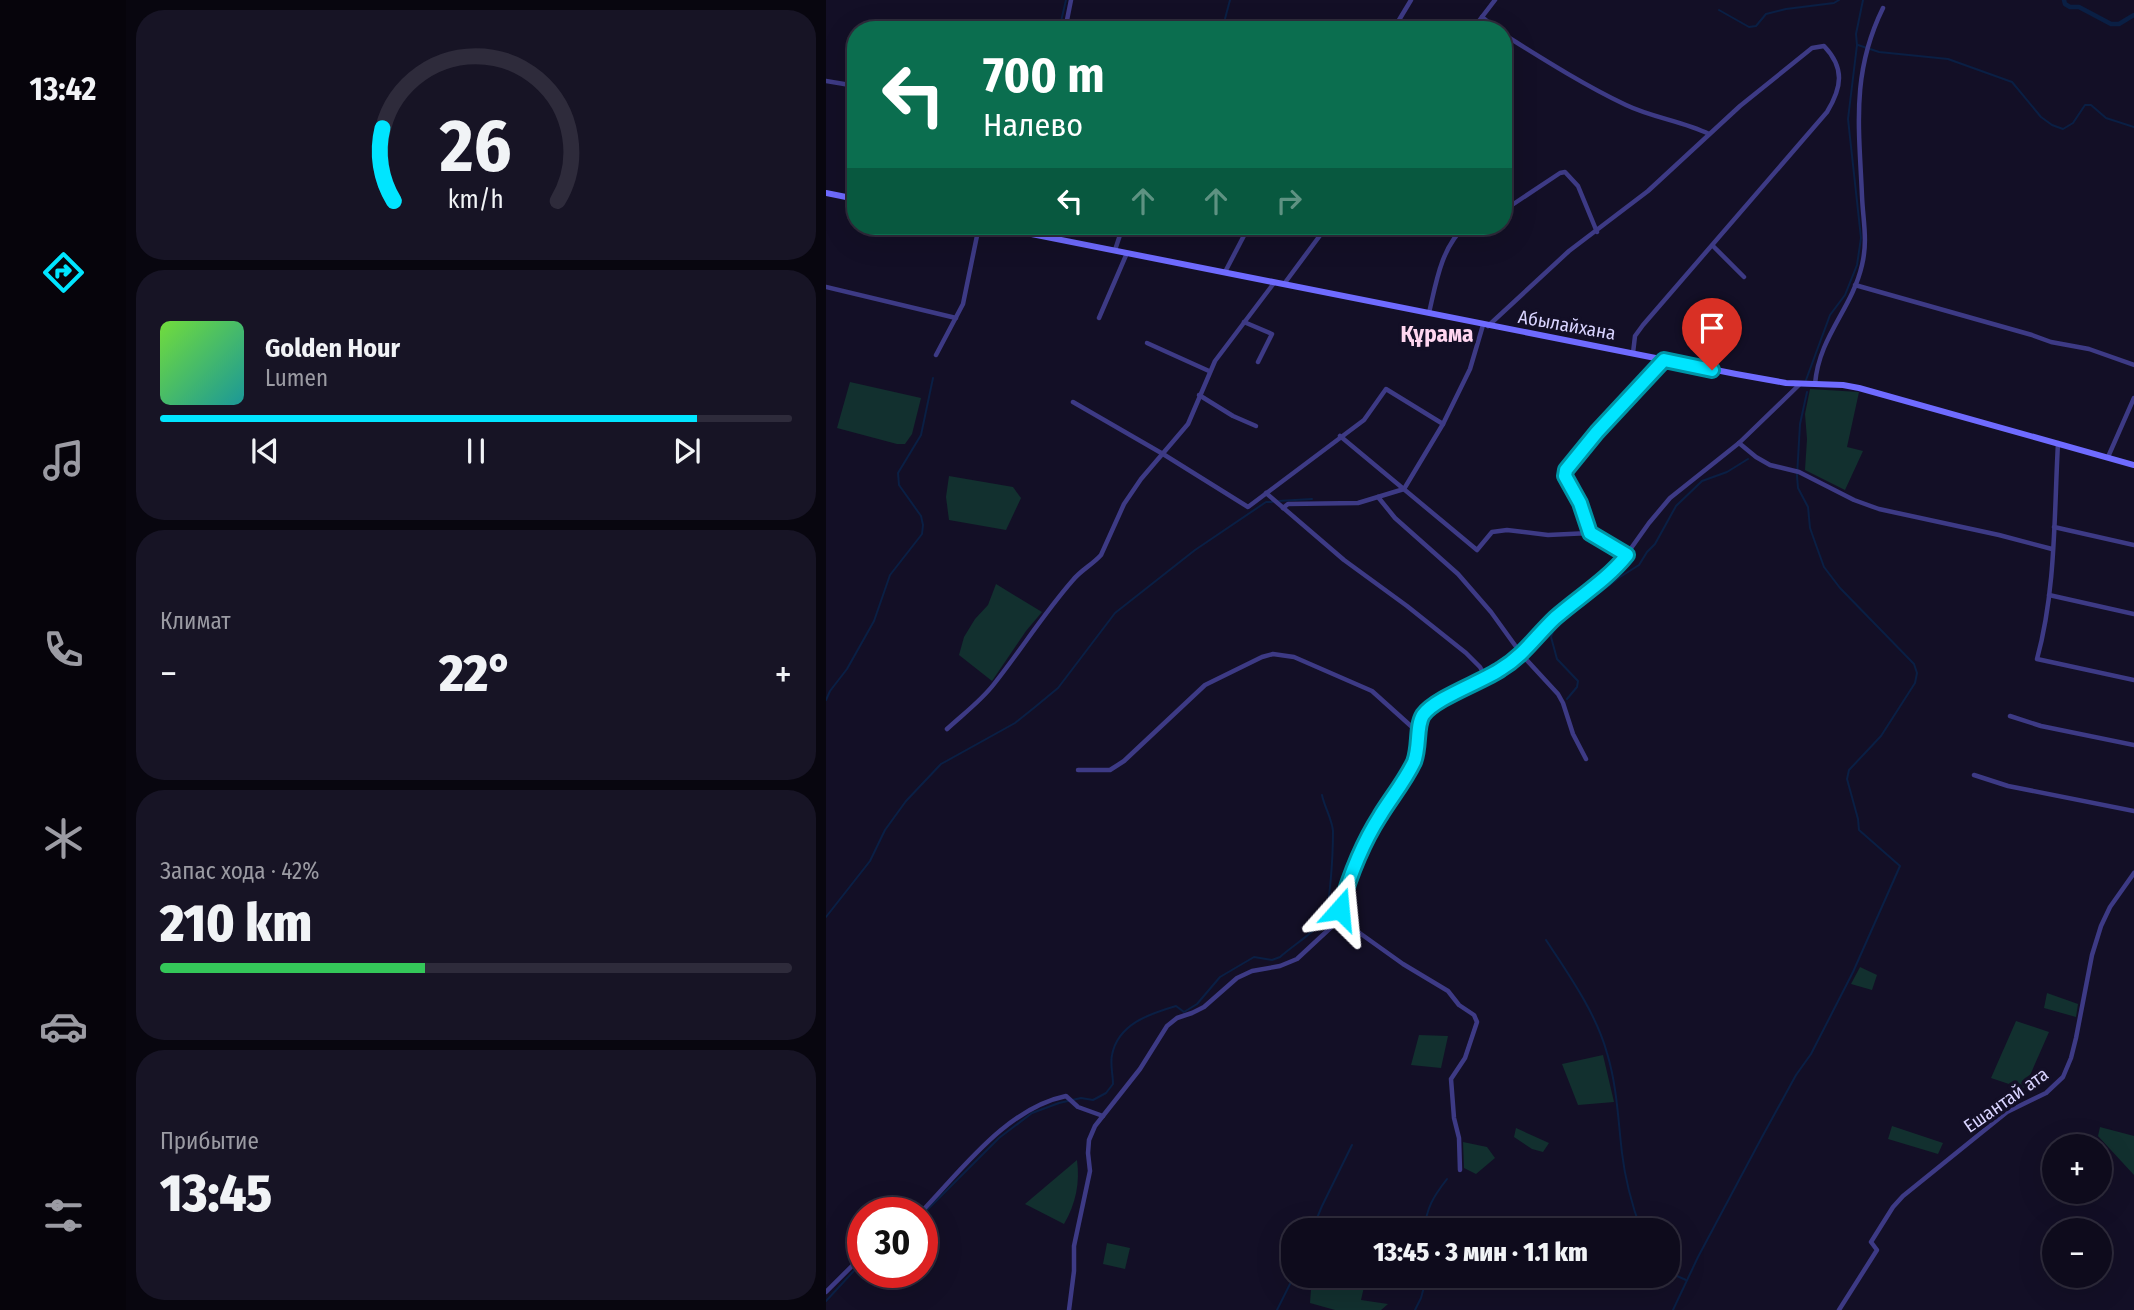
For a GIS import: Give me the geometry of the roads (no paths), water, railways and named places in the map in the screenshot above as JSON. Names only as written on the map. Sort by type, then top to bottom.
[{"type":"main road","points":[[826,193],[847,197]]},
{"type":"main road","name":"Абылайхана","points":[[1038,235],[1761,379],[1859,388],[2134,464]]},
{"type":"street","points":[[1067,21],[1071,0]]},
{"type":"street","points":[[1398,21],[1411,0]]},
{"type":"street","points":[[1479,21],[1494,0]]},
{"type":"street","points":[[1815,385],[1821,351],[1862,267],[1865,218],[1858,122],[1861,71],[1865,51],[1883,8]]},
{"type":"street","points":[[1482,17],[1487,21]]},
{"type":"street","points":[[1512,40],[1548,63],[1627,106],[1654,117],[1691,125],[1709,134]]},
{"type":"street","points":[[1283,508],[1288,504],[1358,503],[1404,489],[1443,424],[1470,369],[1485,326],[1569,251],[1648,191],[1752,96],[1812,48],[1824,46],[1836,58],[1840,76],[1835,99],[1713,246],[1643,325],[1635,337],[1633,353]]},
{"type":"street","points":[[826,80],[847,84]]},
{"type":"street","points":[[1512,205],[1565,172],[1578,186],[1597,232]]},
{"type":"street","points":[[936,355],[963,304],[977,235]]},
{"type":"street","points":[[1115,250],[1119,235]]},
{"type":"street","points":[[1225,272],[1245,235]]},
{"type":"street","points":[[1283,285],[1320,235]]},
{"type":"street","points":[[1429,313],[1440,268],[1448,248],[1458,235]]},
{"type":"street","points":[[1713,246],[1744,277]]},
{"type":"street","points":[[1098,318],[1127,253]]},
{"type":"street","points":[[947,729],[993,686],[1031,632],[1073,580],[1101,555],[1124,504],[1188,424],[1214,361],[1274,283]]},
{"type":"street","points":[[1855,285],[2051,342],[2089,349],[2134,365]]},
{"type":"street","points":[[826,287],[956,318]]},
{"type":"street","points":[[1244,322],[1272,334],[1258,362]]},
{"type":"street","points":[[1147,343],[1209,371]]},
{"type":"street","points":[[1590,533],[1580,503],[1565,476],[1566,470],[1597,432],[1664,360]]},
{"type":"street","points":[[1069,1310],[1074,1246],[1090,1171],[1089,1140],[1095,1126],[1140,1069],[1167,1026],[1177,1018],[1204,1007],[1237,978],[1252,971],[1280,966],[1297,959],[1340,919],[1340,909],[1348,884],[1363,851],[1378,820],[1414,762],[1423,715],[1435,704],[1486,678],[1522,655],[1555,618],[1617,568],[1670,498],[1740,443],[1800,384]]},
{"type":"street","points":[[1073,402],[1248,507],[1364,419],[1386,389],[1443,424]]},
{"type":"street","points":[[1199,395],[1233,416],[1256,426]]},
{"type":"street","points":[[2108,457],[2134,398]]},
{"type":"street","points":[[1340,436],[1477,550],[1492,532],[1507,530],[1548,535],[1590,533],[1627,555]]},
{"type":"street","points":[[1740,443],[1770,465],[1799,472],[1854,500],[1879,509],[2052,549]]},
{"type":"street","points":[[2058,443],[2046,627],[2037,659],[2134,680]]},
{"type":"street","points":[[1265,493],[1344,560],[1466,653],[1480,667],[1486,678]]},
{"type":"street","points":[[1378,497],[1395,518],[1458,574],[1491,612],[1522,655],[1563,703],[1573,734],[1586,759]]},
{"type":"street","points":[[2054,527],[2134,545]]},
{"type":"street","points":[[2049,595],[2134,614]]},
{"type":"street","points":[[1078,770],[1110,770],[1124,761],[1206,685],[1262,656],[1273,654],[1294,657],[1358,684],[1372,691],[1412,727],[1419,726]]},
{"type":"street","points":[[2010,716],[2041,726],[2134,746]]},
{"type":"street","points":[[1974,775],[2008,786],[2134,811]]},
{"type":"street","name":"Ешантай ата","points":[[1839,1310],[1877,1250],[1871,1241],[1893,1206],[2007,1112],[2046,1093],[2063,1077],[2071,1058],[2092,955],[2101,926],[2110,907],[2134,873]]},
{"type":"street","points":[[1340,919],[1403,964],[1448,990],[1459,1005],[1474,1015],[1477,1022],[1465,1058],[1451,1079],[1459,1138],[1460,1170]]},
{"type":"street","points":[[936,1197],[995,1135],[1020,1116],[1066,1096],[1078,1107],[1103,1116]]},
{"type":"street","points":[[826,1292],[847,1271]]},
{"type":"waterway","points":[[1061,21],[1066,0]]},
{"type":"waterway","points":[[1224,21],[1230,0]]},
{"type":"waterway","points":[[1719,10],[1749,27],[1756,26],[1766,14],[1839,0]]},
{"type":"waterway","points":[[1806,380],[1830,315],[1845,295],[1857,265],[1861,238],[1848,119],[1856,34],[1863,0]]},
{"type":"waterway","points":[[2064,0],[2070,7],[2079,7],[2111,24],[2119,24],[2134,15]]},
{"type":"waterway","points":[[1858,45],[1879,52],[1948,59],[2012,82],[2041,117],[2063,129],[2073,123],[2085,105],[2091,105],[2106,118],[2134,127]]},
{"type":"waterway","points":[[826,700],[874,621],[890,575],[922,534],[921,516],[899,485],[898,473],[921,435],[933,378]]},
{"type":"waterway","points":[[1673,1310],[1698,1257],[1796,1075],[1811,1054],[1853,972],[1900,866],[1859,830],[1847,779],[1849,770],[1881,736],[1915,683],[1917,673],[1914,664],[1840,588],[1824,567],[1810,528],[1808,507],[1798,488],[1800,424],[1807,392]]},
{"type":"waterway","points":[[1567,699],[1577,687],[1578,681],[1557,659],[1551,637],[1555,627],[1639,565],[1655,544],[1676,506],[1702,481],[1727,472],[1748,459]]},
{"type":"waterway","points":[[1278,501],[1312,499]]},
{"type":"waterway","points":[[826,917],[870,861],[885,830],[906,801],[941,764],[1015,723],[1058,688],[1115,613],[1195,550],[1266,502],[1272,502]]},
{"type":"waterway","points":[[938,1199],[999,1138],[1032,1113],[1081,1098],[1093,1100],[1106,1093],[1113,1084],[1111,1058],[1115,1044],[1136,1022],[1176,1006],[1184,1012],[1197,1004],[1220,977],[1254,957],[1272,960],[1280,957],[1322,922],[1328,905],[1333,839],[1332,826],[1322,795]]},
{"type":"waterway","points":[[1546,940],[1581,995],[1596,1023],[1607,1053],[1617,1103],[1625,1172],[1637,1218]]},
{"type":"waterway","points":[[1317,1218],[1352,1145]]},
{"type":"waterway","points":[[1426,1218],[1431,1203],[1447,1179]]},
{"type":"waterway","points":[[1680,1277],[1686,1280]]},
{"type":"waterway","points":[[826,1301],[847,1278]]},
{"type":"waterway","points":[[1277,1310],[1288,1288]]},
{"type":"waterway","points":[[1415,1310],[1424,1288]]},
{"type":"district","name":"Құрама","points":[[1437,334]]}]
